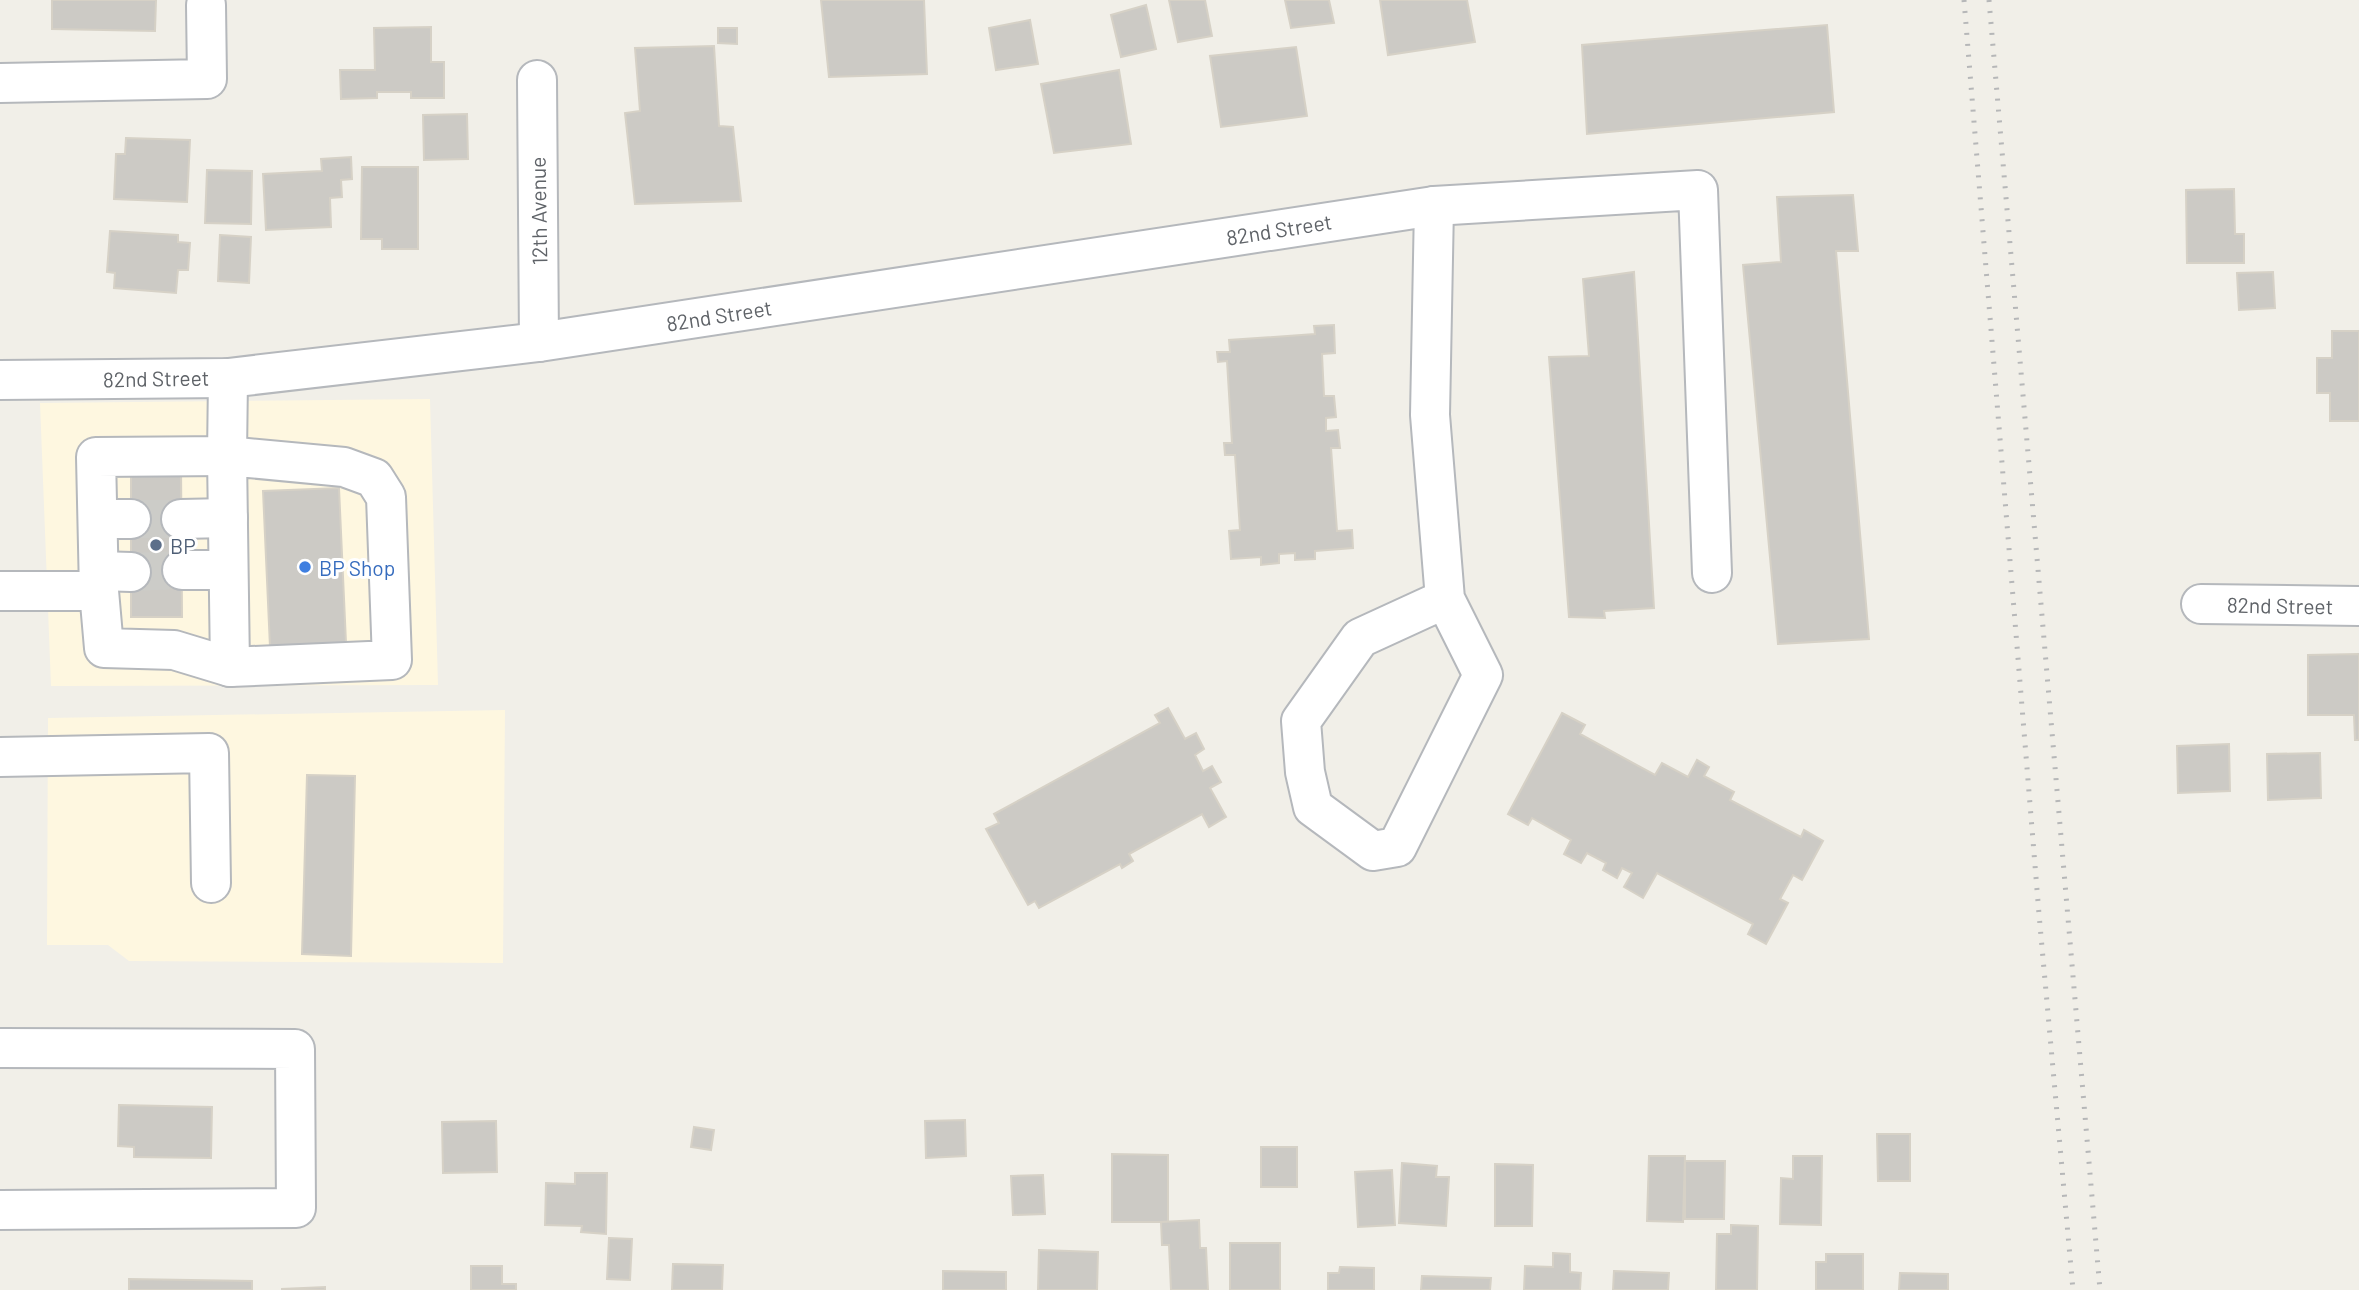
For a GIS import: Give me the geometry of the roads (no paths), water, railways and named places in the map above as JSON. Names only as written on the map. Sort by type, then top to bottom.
[{"type":"street","points":[[0,83],[207,79],[206,5]]},
{"type":"street","name":"12th Avenue","points":[[537,80],[540,342]]},
{"type":"street","name":"82nd Street","points":[[0,380],[229,377],[540,342],[1434,206],[1698,190],[1712,573]]},
{"type":"street","points":[[1434,206],[1430,415],[1446,599],[1483,675],[1397,847],[1373,851],[1313,807],[1305,772],[1301,721],[1360,638],[1446,599]]},
{"type":"street","points":[[229,377],[227,456],[230,667]]},
{"type":"street","points":[[227,456],[344,467],[374,478],[386,497],[392,660],[230,667],[174,650],[104,648],[114,519],[96,457],[227,456]]},
{"type":"street","points":[[181,519],[228,518]]},
{"type":"street","points":[[182,570],[229,570]]},
{"type":"street","points":[[0,591],[110,578]]},
{"type":"street","name":"82nd Street","points":[[2201,604],[2359,606]]},
{"type":"street","points":[[0,757],[209,752],[211,883]]},
{"type":"street","points":[[0,1048],[295,1049],[296,1208],[0,1210]]},
{"type":"tunnel","points":[[131,519],[181,519]]},
{"type":"tunnel","points":[[131,572],[182,570]]},
{"type":"railway","points":[[1964,0],[2039,914],[2073,1290]]},
{"type":"railway","points":[[1989,0],[2100,1290]]},
{"type":"place","name":"BP","points":[[156,545]]},
{"type":"place","name":"BP Shop","points":[[305,567]]}]
